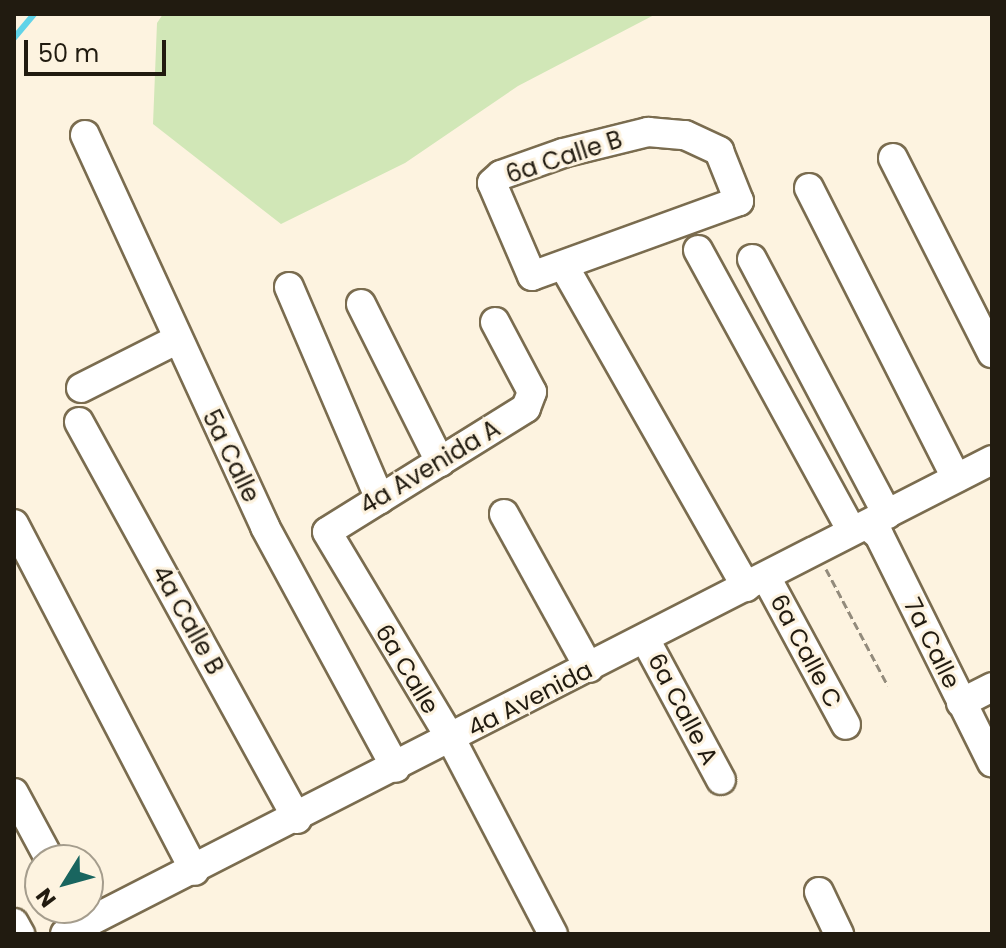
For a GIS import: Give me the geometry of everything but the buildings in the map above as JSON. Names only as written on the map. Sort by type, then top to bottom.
[{"type":"street","name":"6a Calle B","points":[[648,132],[685,135],[719,151],[740,191],[733,206],[565,268],[532,276],[525,268],[494,194],[492,183],[501,175],[616,137],[648,132]]},
{"type":"street","name":"5a Calle","points":[[85,135],[176,340],[265,527],[396,768]]},
{"type":"street","points":[[893,158],[992,353]]},
{"type":"street","points":[[809,188],[956,478]]},
{"type":"street","points":[[698,250],[869,524]]},
{"type":"street","points":[[752,259],[869,524]]},
{"type":"street","points":[[565,268],[756,582]]},
{"type":"street","points":[[289,287],[380,499]]},
{"type":"street","points":[[361,304],[440,462]]},
{"type":"street","name":"4a Avenida A","points":[[327,532],[532,400],[495,322]]},
{"type":"street","points":[[81,388],[176,340]]},
{"type":"street","name":"4a Calle B","points":[[79,422],[297,819]]},
{"type":"street","name":"4a Avenida","points":[[104,910],[195,871],[992,460]]},
{"type":"street","points":[[504,514],[589,668]]},
{"type":"street","points":[[14,524],[195,871]]},
{"type":"street","name":"7a Calle","points":[[869,524],[879,535],[992,763]]},
{"type":"street","name":"6a Calle","points":[[327,532],[451,739],[553,934]]},
{"type":"street","name":"6a Calle C","points":[[756,582],[846,725]]},
{"type":"street","name":"6a Calle A","points":[[645,639],[721,780]]},
{"type":"street","points":[[961,703],[992,687]]},
{"type":"street","points":[[14,793],[41,844]]},
{"type":"street","points":[[819,892],[839,934]]},
{"type":"street","points":[[14,923],[20,934]]},
{"type":"path","points":[[817,550],[888,686]]},
{"type":"green space","points":[[163,14],[656,14],[518,86],[405,163],[281,224],[153,124],[157,23]]},
{"type":"waterway","points":[[14,38],[34,14]]}]
